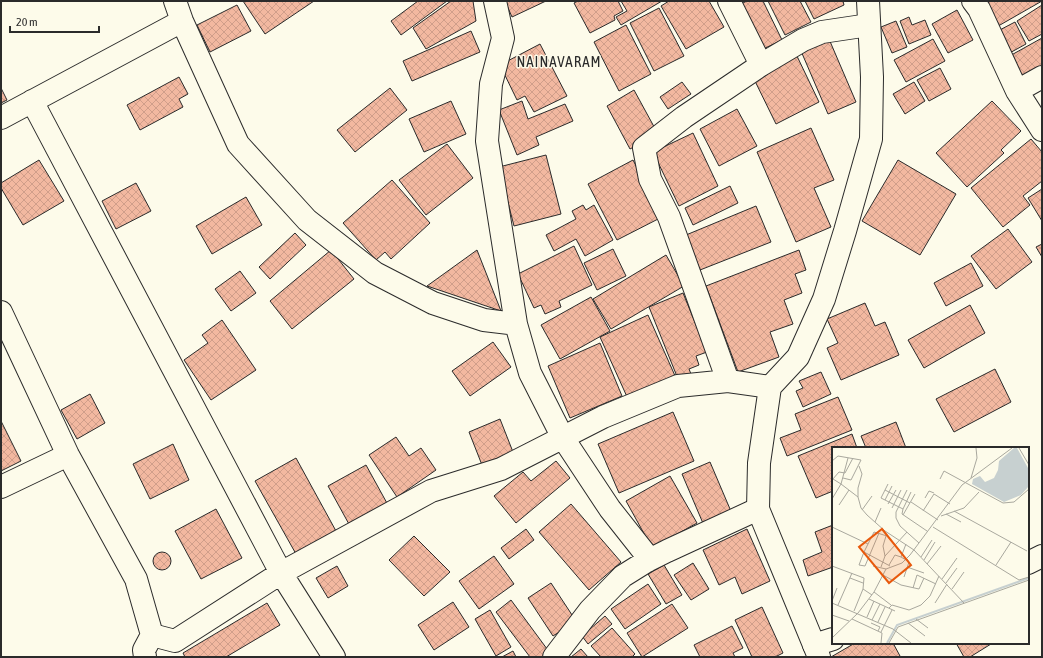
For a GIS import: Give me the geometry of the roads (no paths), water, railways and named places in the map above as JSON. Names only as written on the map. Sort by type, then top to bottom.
[{"type":"street","points":[[175,1],[182,21],[238,144],[307,220],[375,273],[433,303],[484,320],[516,324]]},
{"type":"street","points":[[495,1],[503,38],[491,84],[487,141],[516,324],[530,373],[563,438],[610,509],[644,552],[647,561]]},
{"type":"street","points":[[729,1],[761,66]]},
{"type":"street","points":[[822,647],[758,509],[760,463],[770,388],[798,357],[824,299],[871,139],[872,77],[868,1]]},
{"type":"street","points":[[972,1],[979,8],[1017,91],[1042,130]]},
{"type":"street","points":[[1,118],[182,21]]},
{"type":"street","points":[[728,381],[669,217],[650,179],[644,148],[684,117],[803,40],[822,32],[869,25]]},
{"type":"street","points":[[1017,91],[1042,77]]},
{"type":"street","points":[[32,101],[281,573],[334,657]]},
{"type":"street","points":[[1,312],[68,454],[136,578],[152,635],[144,650],[146,657]]},
{"type":"street","points":[[152,635],[175,641],[218,615],[248,593],[281,573],[431,491],[501,469],[603,417],[678,386],[728,381],[770,388]]},
{"type":"street","points":[[1,487],[68,454]]},
{"type":"street","points":[[554,657],[590,610],[623,576],[647,561],[758,509]]},
{"type":"street","points":[[1029,562],[1042,556]]},
{"type":"district","name":"NAINAVARAM","points":[[559,62]]}]
